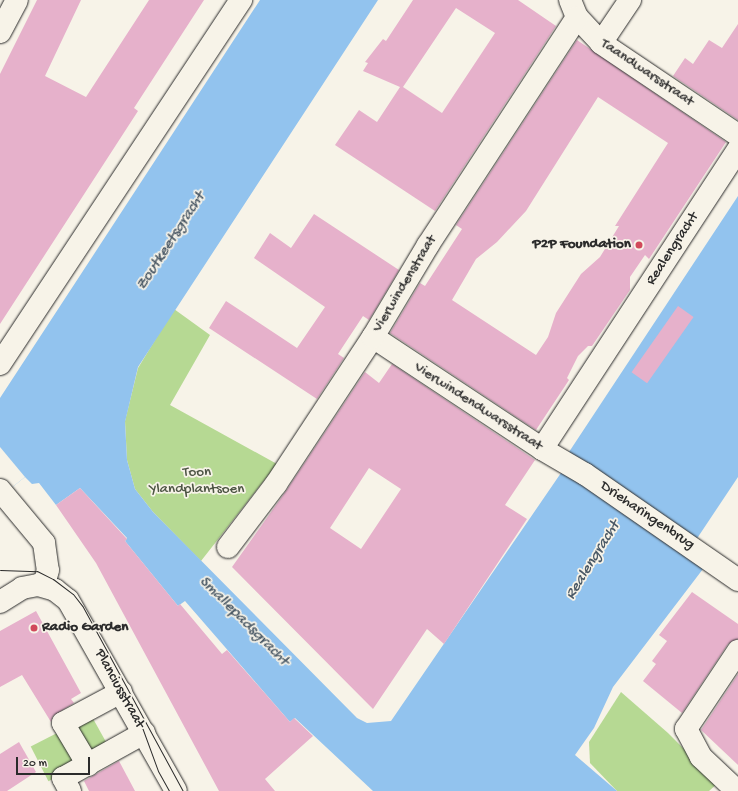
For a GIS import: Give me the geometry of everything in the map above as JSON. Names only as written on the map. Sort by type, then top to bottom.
[{"type":"street","points":[[0,32],[17,0]]},
{"type":"street","points":[[0,364],[241,0]]},
{"type":"street","points":[[600,43],[630,0]]},
{"type":"street","name":"Taandwarsstraat","points":[[574,9],[600,43],[738,135]]},
{"type":"street","name":"Vierwindenstraat","points":[[228,547],[276,484],[373,338],[428,245],[574,9]]},
{"type":"street","name":"Realengracht","points":[[542,449],[738,150]]},
{"type":"street","name":"Vierwindendwarsstraat","points":[[373,338],[542,449],[585,474]]},
{"type":"street","name":"Drieharingenbrug","points":[[585,474],[738,580]]},
{"type":"street","points":[[0,602],[27,586],[44,586],[48,570],[44,543],[2,493]]},
{"type":"street","name":"Planciusstraat","points":[[44,586],[62,595],[74,608],[176,791]]},
{"type":"street","points":[[737,791],[701,757],[686,729],[738,651]]},
{"type":"street","points":[[88,765],[63,723],[121,692]]},
{"type":"street","points":[[70,791],[63,778],[144,733]]},
{"type":"green space","name":"Toon Ylandplantsoen","points":[[174,309],[210,335],[170,405],[277,464],[201,561],[153,512],[135,489],[127,460],[125,421],[138,368]]},
{"type":"green space","points":[[621,692],[668,733],[718,783],[709,791],[617,791],[590,763],[589,742]]},
{"type":"green space","points":[[91,715],[110,749],[90,760],[71,726]]},
{"type":"green space","points":[[61,731],[79,766],[48,781],[31,746]]},
{"type":"water","points":[[260,0],[378,0],[138,367],[125,422],[127,460],[135,489],[153,512],[357,718],[367,723],[391,721],[563,470],[599,474],[569,452],[738,196],[738,477],[696,540],[706,565],[613,687],[594,728],[575,755],[617,791],[373,791],[295,718],[290,722],[185,601],[178,606],[125,541],[127,538],[80,488],[56,505],[39,483],[32,484],[25,477],[0,497],[0,398]]},
{"type":"pier","points":[[0,447],[25,477],[0,497]]},
{"type":"building","points":[[37,0],[81,0],[45,76],[86,97],[149,0],[204,0],[134,108],[138,111],[0,324],[0,74]]},
{"type":"building","points":[[413,0],[518,0],[556,26],[435,211],[335,145],[359,110],[377,122],[400,87],[363,71],[368,63],[365,62],[383,39],[386,41]],"holes":[[[456,8],[495,33],[442,113],[403,87]]]},
{"type":"building","points":[[738,24],[738,120],[673,76],[685,58],[693,64],[709,40],[722,48]]},
{"type":"building","points":[[577,40],[726,142],[649,259],[645,255],[630,277],[630,290],[592,346],[588,346],[578,356],[567,378],[569,380],[536,430],[390,333],[420,283],[425,286],[462,229],[456,225]],"holes":[[[598,97],[668,143],[615,226],[619,226],[600,257],[581,274],[556,313],[548,337],[536,355],[452,300],[476,259],[497,242],[526,211]]]},
{"type":"building","points":[[314,214],[399,270],[369,320],[363,316],[338,354],[344,358],[317,399],[209,328],[226,301],[297,348],[325,307],[254,258],[270,233],[291,248]]},
{"type":"building","points":[[678,306],[694,317],[647,383],[632,372]]},
{"type":"building","points":[[392,364],[535,460],[505,505],[527,519],[444,644],[427,629],[373,709],[232,567],[286,491],[365,372],[379,383]],"holes":[[[369,468],[401,489],[361,549],[330,528]]]},
{"type":"building","points":[[80,488],[127,539],[125,541],[178,606],[180,604],[222,654],[227,650],[290,722],[294,718],[313,736],[265,779],[275,791],[219,791],[96,563],[56,505]]},
{"type":"building","points":[[692,592],[738,624],[738,639],[728,644],[682,713],[643,681],[656,664],[652,661],[667,641],[659,635]]},
{"type":"building","points":[[36,611],[81,693],[71,699],[74,703],[53,716],[51,722],[22,675],[0,687],[0,631]]},
{"type":"building","points":[[738,674],[738,765],[701,730]]},
{"type":"building","points":[[19,742],[36,772],[7,791],[0,791],[0,754]]},
{"type":"building","points":[[119,761],[135,791],[89,791],[84,781]]},
{"type":"tram line","points":[[0,570],[37,571],[53,579],[73,594],[83,607],[183,791]]},
{"type":"tram line","points":[[139,719],[158,771],[169,791]]},
{"type":"place","name":"P2P Foundation","points":[[639,245]]},
{"type":"place","name":"Radio Garden","points":[[34,628]]},
{"type":"water label","name":"Zoutkeetsgracht","points":[[172,242]]},
{"type":"water label","name":"Smallepadsgracht","points":[[243,622]]}]
